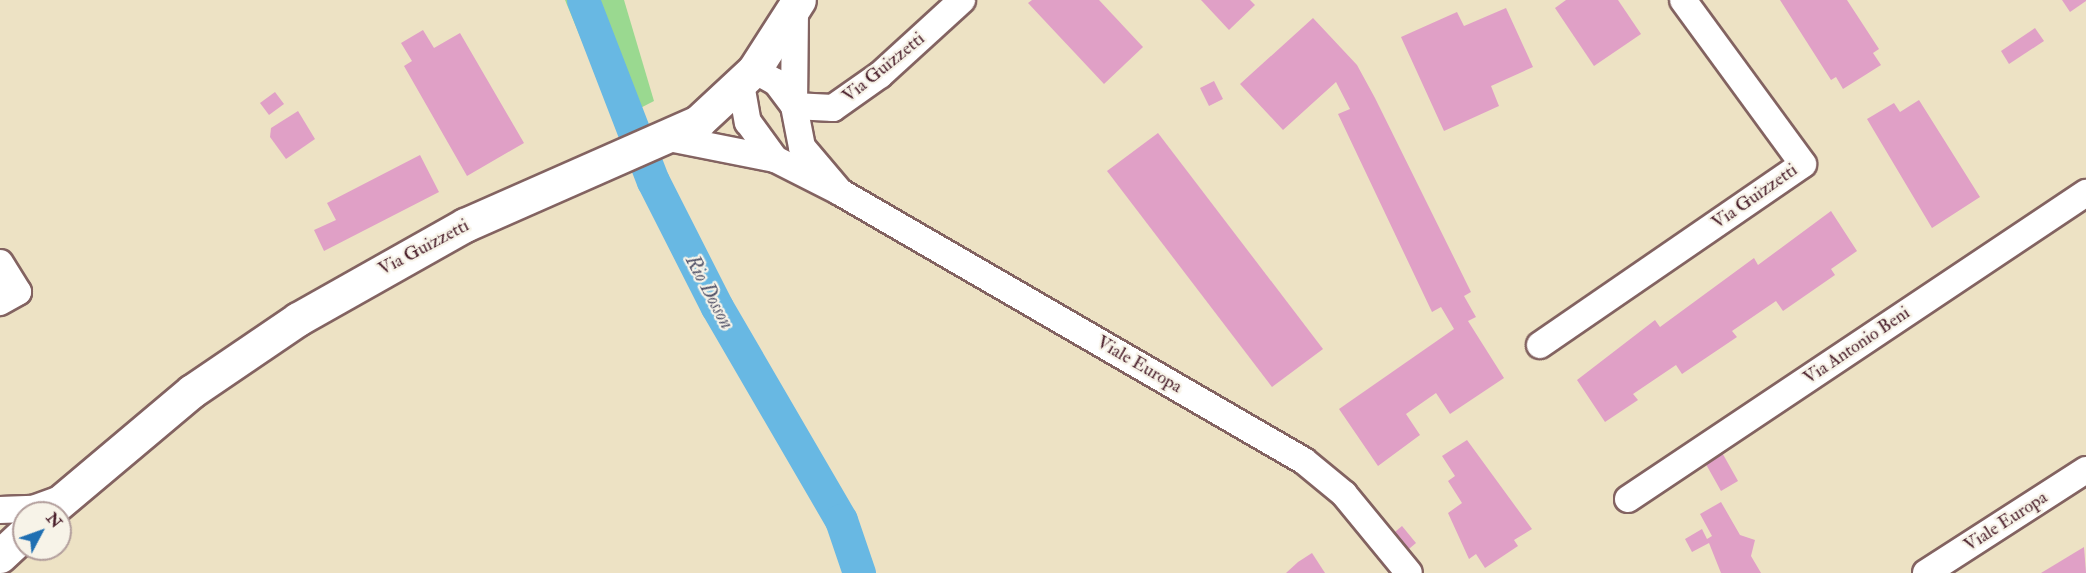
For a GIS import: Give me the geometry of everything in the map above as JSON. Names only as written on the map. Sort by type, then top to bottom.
[{"type":"street","name":"Via Guizzetti","points":[[794,106],[833,108],[857,95],[962,0]]},
{"type":"street","name":"Via Guizzetti","points":[[1540,345],[1803,164],[1683,0]]},
{"type":"street","name":"Via Guizzetti","points":[[61,501],[192,391],[298,319],[465,225],[669,138],[698,122],[747,77],[797,4]]},
{"type":"street","name":"Viale Europa","points":[[797,4],[794,106],[802,147],[840,192]]},
{"type":"street","name":"Viale Europa","points":[[775,159],[748,122],[747,77],[776,82],[794,106]]},
{"type":"street","name":"Viale Europa","points":[[669,138],[775,159],[840,192],[1304,461],[1344,494],[1409,573]]},
{"type":"street","name":"Via Antonio Beni","points":[[1628,499],[2086,193]]},
{"type":"street","points":[[0,263],[18,291],[0,302]]},
{"type":"street","name":"Viale Europa","points":[[1926,573],[2086,471]]},
{"type":"street","points":[[0,556],[12,545]]},
{"type":"green space","points":[[565,0],[624,0],[654,101],[615,121]]},
{"type":"building","points":[[1032,0],[1099,0],[1143,47],[1104,84],[1028,3]]},
{"type":"building","points":[[1201,0],[1250,0],[1255,5],[1229,30]]},
{"type":"building","points":[[1566,0],[1618,0],[1641,34],[1594,66],[1555,8]]},
{"type":"building","points":[[1780,0],[1847,0],[1879,49],[1873,53],[1881,65],[1843,89],[1836,77],[1831,80]]},
{"type":"building","points":[[2062,0],[2086,0],[2086,1],[2070,12]]},
{"type":"building","points":[[1506,8],[1533,67],[1491,86],[1499,106],[1444,131],[1401,37],[1457,12],[1464,26]]},
{"type":"building","points":[[1313,18],[1357,65],[1375,98],[1471,292],[1464,296],[1476,317],[1468,321],[1504,378],[1450,414],[1436,393],[1406,414],[1420,435],[1378,466],[1339,409],[1454,329],[1441,307],[1432,312],[1338,114],[1350,109],[1336,82],[1283,130],[1240,84]]},
{"type":"building","points":[[2035,28],[2044,41],[2009,64],[2001,51]]},
{"type":"building","points":[[423,30],[434,48],[460,33],[524,143],[467,176],[404,66],[412,61],[401,43]]},
{"type":"building","points":[[1214,81],[1223,99],[1209,106],[1200,88]]},
{"type":"building","points":[[275,92],[284,104],[269,115],[260,103]]},
{"type":"building","points":[[1919,100],[1980,197],[1932,228],[1867,119],[1894,103],[1900,112]]},
{"type":"building","points":[[298,111],[315,139],[286,159],[270,137],[271,128]]},
{"type":"building","points":[[1158,133],[1323,349],[1272,387],[1107,171]]},
{"type":"building","points":[[420,155],[439,192],[324,251],[314,230],[336,220],[327,203]]},
{"type":"building","points":[[1831,211],[1857,251],[1831,269],[1835,275],[1783,311],[1776,301],[1732,331],[1737,337],[1682,374],[1676,365],[1633,394],[1638,400],[1605,422],[1577,380],[1655,320],[1660,327],[1754,258],[1758,265]]},
{"type":"building","points":[[1467,440],[1532,529],[1514,540],[1518,546],[1485,568],[1476,554],[1469,559],[1448,513],[1462,503],[1448,481],[1455,476],[1442,456]]},
{"type":"building","points":[[1720,449],[1738,481],[1721,491],[1703,459]]},
{"type":"building","points":[[1721,502],[1740,535],[1755,540],[1751,556],[1761,573],[1721,573],[1709,543],[1692,552],[1685,539],[1702,529],[1707,539],[1712,536],[1700,514]]},
{"type":"building","points":[[1402,526],[1416,543],[1403,554],[1389,537]]},
{"type":"building","points":[[2084,547],[2086,573],[2041,573]]},
{"type":"building","points":[[1312,553],[1325,573],[1286,573],[1298,562]]},
{"type":"waterway","name":"Rio Dosson","points":[[583,0],[653,181],[717,307],[841,520],[859,573]]}]
